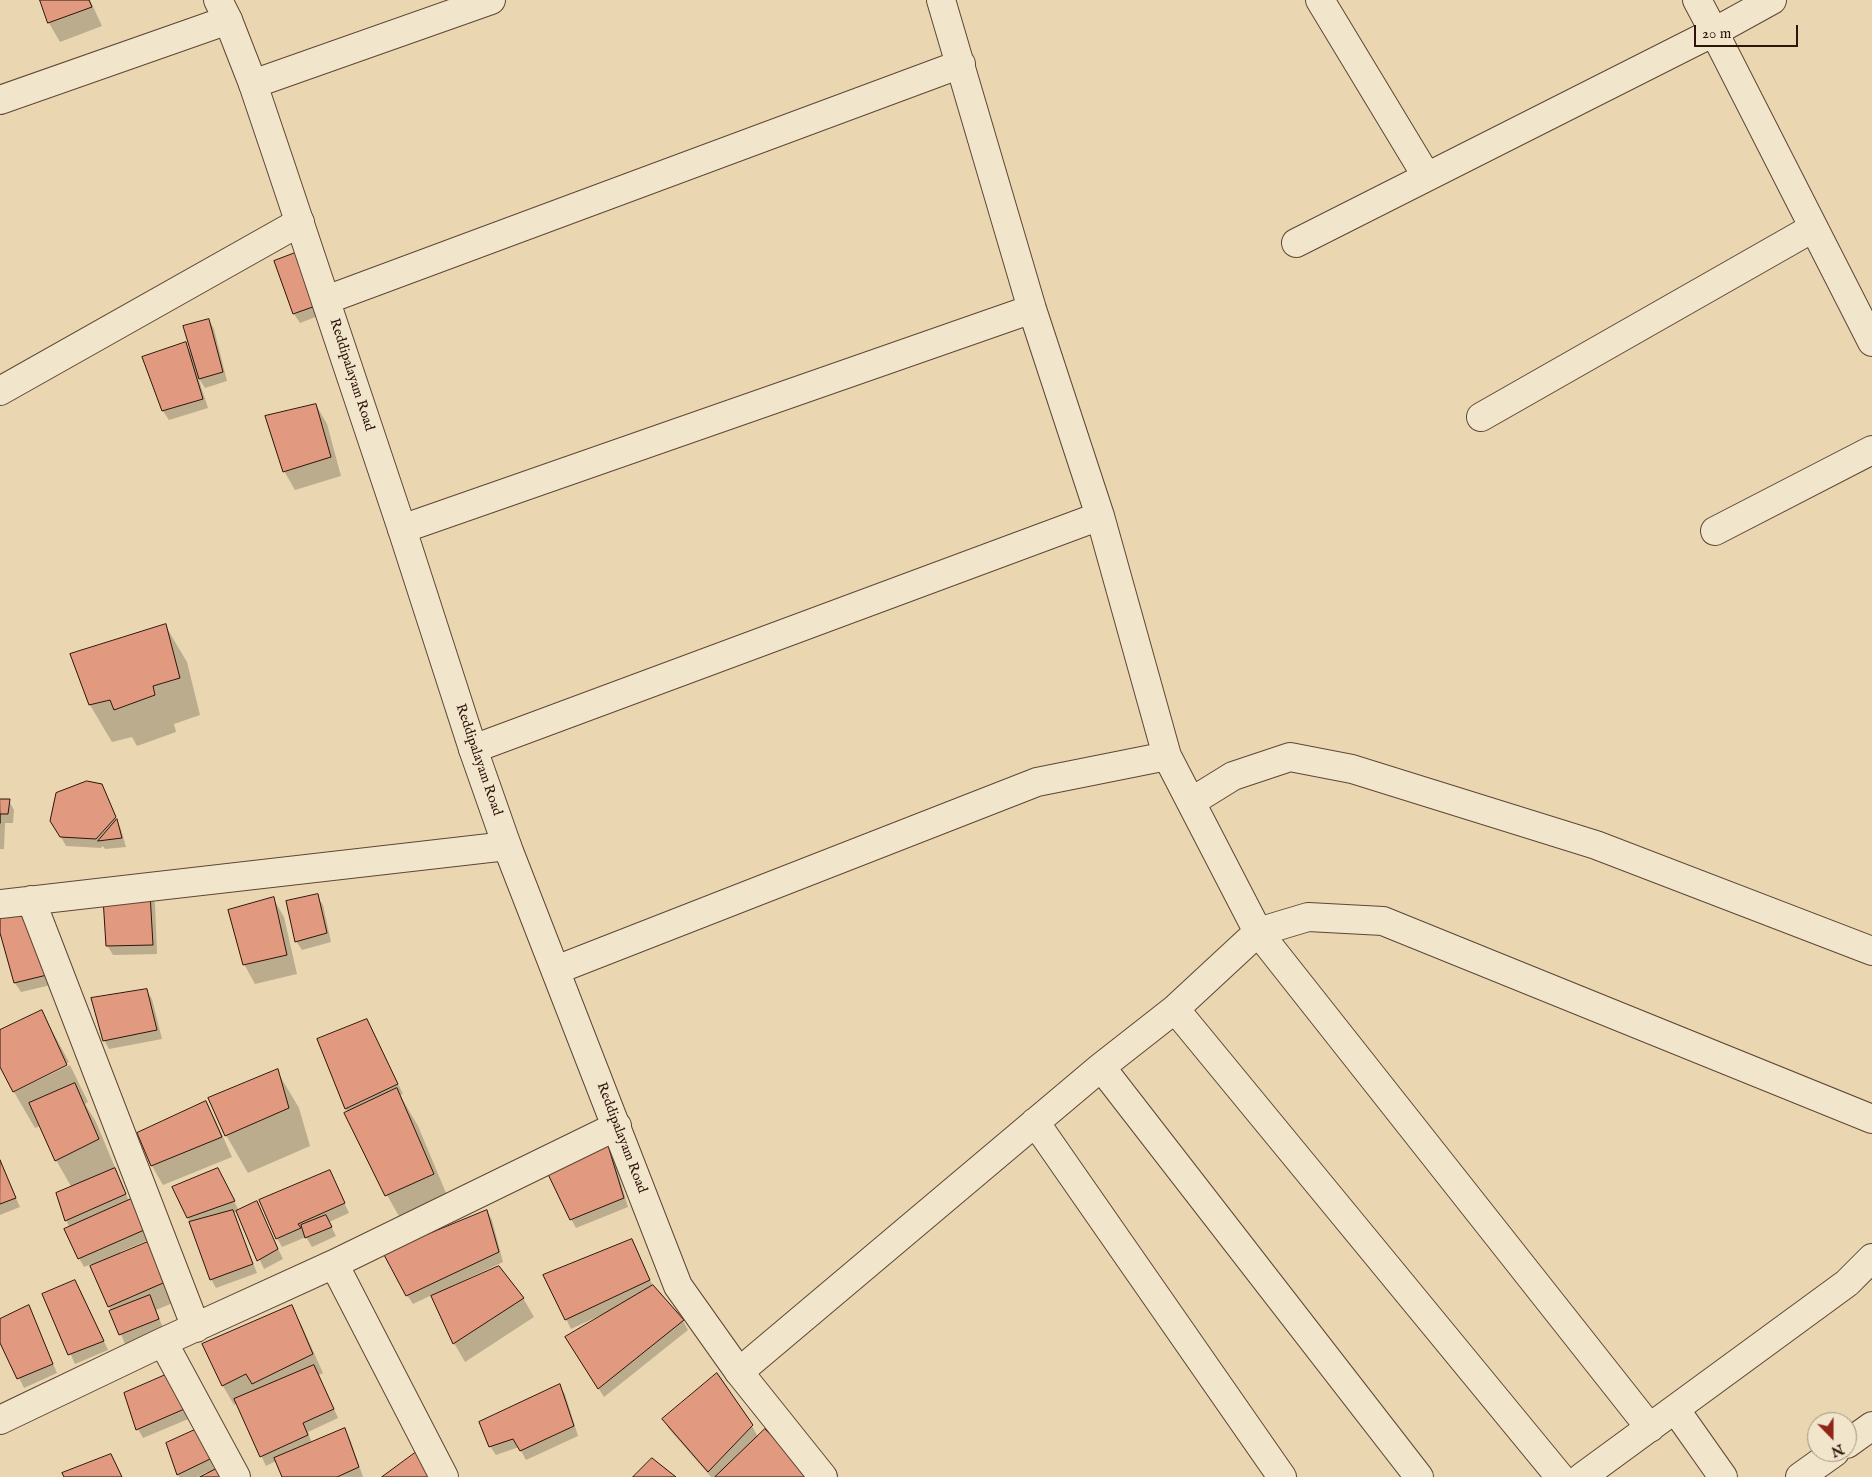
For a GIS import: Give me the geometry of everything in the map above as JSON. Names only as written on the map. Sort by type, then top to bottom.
[{"type":"street","points":[[253,84],[491,0]]},
{"type":"street","points":[[941,0],[962,64],[1032,310],[1100,516],[1167,756],[1258,932],[1650,1428]]},
{"type":"street","points":[[1320,0],[1427,177]]},
{"type":"street","points":[[1697,0],[1872,342]]},
{"type":"street","points":[[1296,243],[1714,32],[1772,0]]},
{"type":"street","points":[[0,100],[223,10]]},
{"type":"street","name":"Reddipalayam Road","points":[[223,10],[253,84],[300,222],[473,749],[507,846],[678,1286],[739,1372],[823,1477]]},
{"type":"street","points":[[326,300],[962,64]]},
{"type":"street","points":[[0,391],[300,222]]},
{"type":"street","points":[[1481,417],[1813,228]]},
{"type":"street","points":[[402,529],[1032,310]]},
{"type":"street","points":[[1715,531],[1872,450]]},
{"type":"street","points":[[473,749],[1100,516]]},
{"type":"street","points":[[556,970],[1036,782],[1167,756]]},
{"type":"street","points":[[1191,802],[1232,776],[1290,757],[1352,769],[1596,845],[1872,952]]},
{"type":"street","points":[[0,904],[507,846]]},
{"type":"street","points":[[31,900],[196,1328]]},
{"type":"street","points":[[739,1372],[1101,1067],[1175,1009],[1258,932],[1308,917],[1383,921],[1872,1119]]},
{"type":"street","points":[[1175,1009],[1560,1477]]},
{"type":"street","points":[[1101,1067],[1419,1477]]},
{"type":"street","points":[[1035,1122],[1282,1477]]},
{"type":"street","points":[[0,1420],[163,1342],[334,1264],[617,1126]]},
{"type":"street","points":[[1582,1477],[1848,1283],[1872,1258]]},
{"type":"street","points":[[334,1264],[444,1477]]},
{"type":"street","points":[[163,1342],[236,1477]]},
{"type":"street","points":[[1675,1409],[1723,1477]]},
{"type":"street","points":[[1857,1437],[1872,1426]]},
{"type":"street","points":[[1800,1477],[1821,1462]]},
{"type":"building","points":[[40,0],[89,0],[92,7],[48,23]]},
{"type":"building","points":[[303,250],[321,304],[293,314],[274,261]]},
{"type":"building","points":[[209,319],[223,372],[199,379],[183,326]]},
{"type":"building","points":[[186,342],[203,399],[162,411],[142,357]]},
{"type":"building","points":[[316,404],[331,457],[283,472],[265,416]]},
{"type":"building","points":[[166,624],[180,678],[153,686],[155,695],[114,710],[110,700],[89,705],[70,654]]},
{"type":"building","points":[[87,781],[102,784],[116,817],[96,839],[60,837],[50,821],[56,793]]},
{"type":"building","points":[[0,799],[10,799],[8,814],[0,814]]},
{"type":"building","points":[[117,819],[122,838],[98,841]]},
{"type":"building","points":[[150,893],[153,945],[106,946],[103,898]]},
{"type":"building","points":[[318,894],[327,933],[295,942],[286,901]]},
{"type":"building","points":[[274,897],[287,955],[243,965],[228,910]]},
{"type":"building","points":[[29,912],[47,975],[14,983],[0,933],[0,916]]},
{"type":"building","points":[[147,989],[157,1030],[103,1041],[91,998]]},
{"type":"building","points":[[42,1010],[67,1065],[13,1092],[0,1067],[0,1030]]},
{"type":"building","points":[[367,1019],[398,1084],[345,1109],[317,1039]]},
{"type":"building","points":[[278,1069],[289,1108],[225,1136],[208,1098]]},
{"type":"building","points":[[75,1083],[99,1139],[55,1161],[29,1103]]},
{"type":"building","points":[[397,1088],[434,1174],[385,1196],[344,1113]]},
{"type":"building","points":[[206,1101],[222,1137],[151,1166],[137,1133]]},
{"type":"building","points":[[606,1139],[624,1198],[570,1220],[545,1168]]},
{"type":"building","points":[[0,1160],[16,1198],[0,1204]]},
{"type":"building","points":[[115,1168],[126,1194],[65,1221],[56,1193]]},
{"type":"building","points":[[218,1168],[235,1201],[187,1218],[172,1187]]},
{"type":"building","points":[[330,1170],[345,1203],[298,1224],[301,1228],[276,1239],[259,1200]]},
{"type":"building","points":[[138,1196],[151,1227],[78,1259],[64,1229]]},
{"type":"building","points":[[257,1201],[278,1249],[257,1261],[236,1211]]},
{"type":"building","points":[[233,1210],[253,1264],[210,1280],[189,1222]]},
{"type":"building","points":[[487,1210],[499,1252],[406,1296],[383,1253]]},
{"type":"building","points":[[326,1215],[332,1227],[305,1238],[301,1225]]},
{"type":"building","points":[[155,1239],[170,1280],[108,1307],[90,1266]]},
{"type":"building","points":[[632,1239],[650,1280],[565,1320],[543,1275]]},
{"type":"building","points":[[499,1266],[524,1298],[453,1344],[431,1296]]},
{"type":"building","points":[[75,1280],[104,1341],[68,1355],[42,1294]]},
{"type":"building","points":[[653,1285],[684,1320],[598,1389],[565,1337]]},
{"type":"building","points":[[150,1295],[159,1319],[119,1335],[109,1311]]},
{"type":"building","points":[[29,1305],[53,1364],[17,1379],[0,1343],[0,1319]]},
{"type":"building","points":[[292,1305],[313,1354],[252,1384],[246,1374],[222,1386],[202,1344]]},
{"type":"building","points":[[314,1365],[334,1409],[303,1423],[308,1435],[260,1457],[234,1399]]},
{"type":"building","points":[[170,1373],[189,1407],[136,1430],[124,1393]]},
{"type":"building","points":[[717,1373],[753,1425],[708,1472],[662,1419]]},
{"type":"building","points":[[560,1384],[574,1426],[520,1451],[513,1439],[489,1447],[479,1422]]},
{"type":"building","points":[[199,1428],[210,1459],[177,1475],[166,1443]]},
{"type":"building","points":[[345,1428],[359,1467],[337,1477],[282,1477],[274,1458]]},
{"type":"building","points":[[765,1429],[810,1475],[807,1477],[715,1477]]},
{"type":"building","points":[[419,1450],[433,1477],[382,1477]]},
{"type":"building","points":[[111,1454],[122,1477],[64,1477],[62,1473]]},
{"type":"building","points":[[652,1458],[676,1477],[633,1477]]},
{"type":"building","points":[[222,1466],[227,1477],[200,1477]]}]
